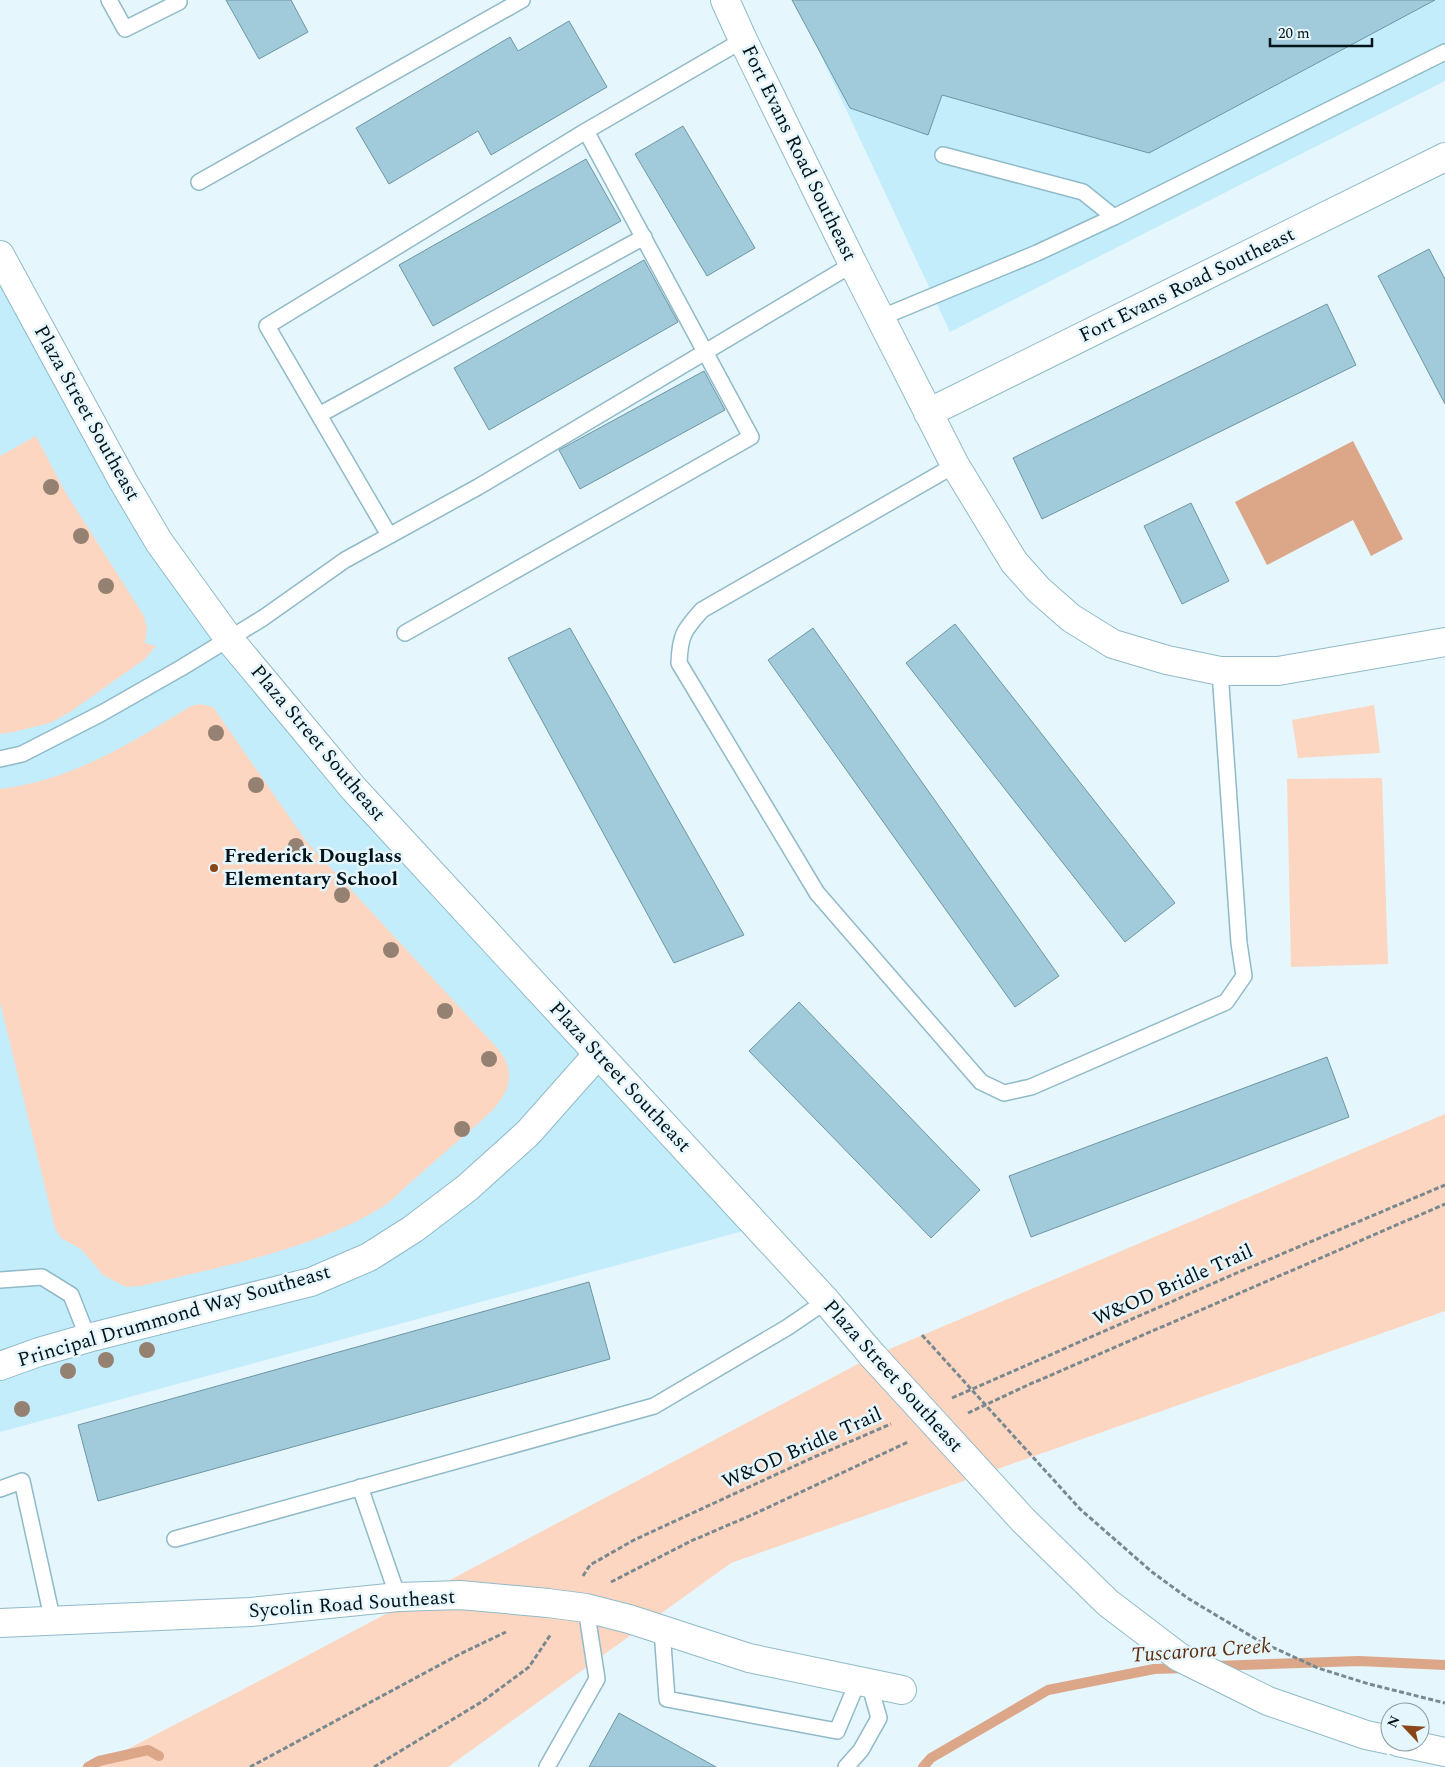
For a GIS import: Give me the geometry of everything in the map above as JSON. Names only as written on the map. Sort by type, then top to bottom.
[{"type":"street","name":"Fort Evans Road Southeast","points":[[725,0],[853,264],[955,466],[1014,562],[1039,590],[1071,618],[1113,644],[1167,660],[1220,670],[1278,671],[1332,660],[1445,642]]},
{"type":"street","name":"Fort Evans Road Southeast","points":[[928,413],[1445,157]]},
{"type":"street","name":"Plaza Street Southeast","points":[[0,255],[159,542],[229,638],[354,789],[826,1301],[873,1356],[1023,1520],[1108,1603],[1179,1657],[1268,1701],[1366,1735],[1380,1738]]},
{"type":"street","name":"Principal Drummond Way Southeast","points":[[0,1366],[39,1352],[88,1338],[311,1282],[369,1257],[413,1229],[467,1188],[521,1139],[598,1054]]},
{"type":"street","name":"Sycolin Road Southeast","points":[[0,1624],[251,1612],[398,1597],[460,1595],[574,1606],[662,1630],[749,1658],[902,1690]]},
{"type":"street","points":[[1430,1749],[1445,1752]]},
{"type":"lane","points":[[109,0],[125,29],[179,2]]},
{"type":"lane","points":[[200,182],[522,0]]},
{"type":"lane","points":[[389,535],[267,326],[586,131],[743,40]]},
{"type":"lane","points":[[880,318],[1037,253],[1114,217],[1445,52]]},
{"type":"lane","points":[[405,633],[751,438],[586,131]]},
{"type":"lane","points":[[943,154],[1083,192],[1114,217]]},
{"type":"lane","points":[[319,415],[644,237]]},
{"type":"lane","points":[[0,759],[22,754],[102,713],[263,618],[344,560],[478,487],[853,264]]},
{"type":"lane","points":[[955,466],[702,610],[686,627],[680,644],[680,663],[817,894],[981,1082],[1004,1093],[1030,1087],[1226,1002],[1244,976],[1239,943],[1220,670]]},
{"type":"lane","points":[[0,1280],[42,1277],[71,1295],[88,1338]]},
{"type":"lane","points":[[175,1539],[654,1406],[788,1327],[826,1301]]},
{"type":"lane","points":[[0,1489],[22,1481],[52,1622]]},
{"type":"lane","points":[[360,1487],[398,1597]]},
{"type":"lane","points":[[547,1767],[597,1680],[574,1606]]},
{"type":"lane","points":[[662,1630],[667,1699],[837,1731],[863,1682]]},
{"type":"lane","points":[[846,1767],[860,1750],[879,1718],[863,1682]]},
{"type":"path","name":"W&OD Bridle Trail","points":[[948,1400],[1239,1272],[1445,1185]]},
{"type":"path","points":[[966,1414],[1028,1385],[1445,1204]]},
{"type":"path","points":[[922,1335],[1080,1510],[1152,1572],[1189,1599],[1261,1642],[1318,1668],[1369,1684],[1445,1703]]},
{"type":"path","name":"W&OD Bridle Trail","points":[[374,1767],[482,1701],[529,1667],[574,1606],[590,1566],[634,1540],[814,1457],[894,1423]]},
{"type":"path","points":[[574,1606],[691,1541],[754,1514],[913,1439]]},
{"type":"path","points":[[250,1767],[460,1654],[511,1629]]},
{"type":"shaded area","points":[[795,0],[1445,0],[1445,81],[950,332]]},
{"type":"shaded area","name":"Frederick Douglass Elementary School","points":[[0,255],[229,639],[758,1227],[0,1432]]},
{"type":"shaded area","points":[[36,436],[64,490],[144,616],[147,629],[145,643],[156,646],[145,659],[70,712],[50,723],[0,734],[0,456]]},
{"type":"shaded area","points":[[1353,441],[1403,539],[1371,556],[1353,520],[1267,565],[1235,502]]},
{"type":"shaded area","points":[[200,704],[213,707],[306,841],[499,1050],[506,1063],[509,1075],[508,1086],[496,1106],[487,1116],[393,1199],[381,1208],[353,1223],[325,1236],[264,1256],[141,1286],[126,1287],[103,1275],[81,1249],[61,1238],[55,1228],[0,1002],[0,789],[26,785],[76,769],[123,746],[191,706]]},
{"type":"shaded area","points":[[1374,705],[1380,753],[1298,758],[1292,720]]},
{"type":"shaded area","points":[[1382,778],[1388,964],[1291,967],[1287,779]]},
{"type":"shaded area","points":[[1445,1114],[1445,1311],[731,1563],[448,1767],[93,1767],[873,1356]]},
{"type":"building","points":[[226,0],[291,0],[308,32],[259,59]]},
{"type":"building","points":[[792,0],[1435,0],[1149,153],[942,95],[928,135],[850,108]]},
{"type":"building","points":[[569,21],[607,87],[491,155],[478,131],[389,184],[356,128],[510,37],[518,51]]},
{"type":"building","points":[[683,126],[755,248],[707,276],[635,154]]},
{"type":"building","points":[[586,159],[621,221],[433,326],[399,265]]},
{"type":"building","points":[[1429,249],[1445,279],[1445,404],[1378,276]]},
{"type":"building","points":[[644,260],[678,322],[489,430],[454,368]]},
{"type":"building","points":[[1327,304],[1356,365],[1042,519],[1013,458]]},
{"type":"building","points":[[704,371],[725,410],[580,489],[559,450]]},
{"type":"building","points":[[1191,503],[1229,581],[1182,604],[1144,526]]},
{"type":"building","points":[[955,624],[1175,903],[1125,942],[906,663]]},
{"type":"building","points":[[570,628],[744,935],[674,963],[508,658]]},
{"type":"building","points":[[813,628],[1059,976],[1015,1007],[768,660]]},
{"type":"building","points":[[799,1002],[980,1190],[931,1238],[749,1051]]},
{"type":"building","points":[[1327,1057],[1349,1117],[1031,1237],[1009,1176]]},
{"type":"building","points":[[589,1282],[610,1359],[98,1501],[78,1425]]},
{"type":"building","points":[[619,1713],[716,1767],[589,1767]]},
{"type":"waterway","name":"Tuscarora Creek","points":[[1214,1666],[1359,1661],[1445,1665]]},
{"type":"waterway","name":"Tuscarora Creek","points":[[923,1767],[931,1758],[1048,1690],[1154,1669],[1185,1668]]},
{"type":"waterway","points":[[88,1767],[99,1761],[148,1750],[159,1756]]},
{"type":"place","name":"Frederick Douglass Elementary School","points":[[214,868]]}]
